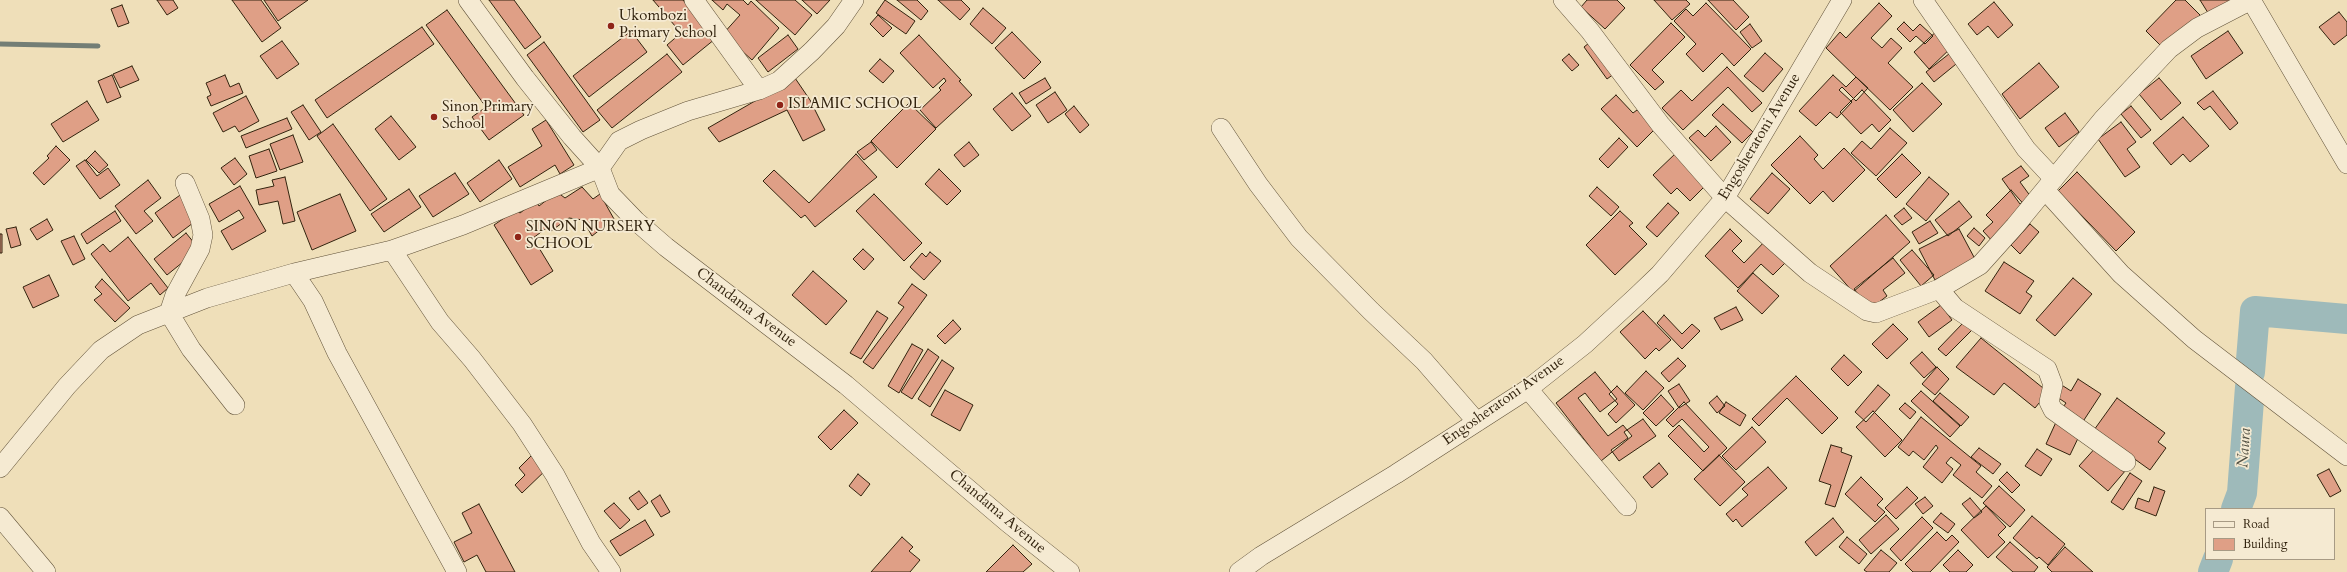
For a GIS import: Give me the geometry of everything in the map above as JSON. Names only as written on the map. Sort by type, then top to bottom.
[{"type":"street","name":"Chandama Avenue","points":[[468,0],[525,78],[572,137],[600,168],[610,194],[636,221],[666,247],[846,385],[1007,522],[1070,572]]},
{"type":"street","points":[[694,0],[759,90]]},
{"type":"street","points":[[0,468],[67,386],[101,350],[138,324],[207,298],[294,273],[392,250],[463,225],[600,168],[619,141],[641,130],[688,111],[759,90],[779,81],[812,51],[836,26],[854,0]]},
{"type":"street","points":[[1563,0],[1590,31],[1660,124],[1725,198],[1810,273],[1867,311],[1876,313],[1939,290],[1980,265],[2119,101],[2169,49],[2197,28],[2251,0],[2347,164]]},
{"type":"street","name":"Engosheratoni Avenue","points":[[1239,572],[1261,556],[1477,422],[1528,388],[1585,344],[1637,296],[1725,198],[1842,0]]},
{"type":"street","points":[[1923,0],[2026,149],[2049,185],[2121,274],[2194,339],[2347,456]]},
{"type":"street","points":[[1221,128],[1258,184],[1299,238],[1371,311],[1424,361],[1477,422]]},
{"type":"street","points":[[185,183],[200,219],[203,235],[200,249],[174,295],[169,313],[191,349],[235,405]]},
{"type":"street","points":[[392,250],[440,322],[472,359],[522,424],[555,475],[590,543],[611,572]]},
{"type":"street","points":[[294,273],[313,301],[337,353],[457,572]]},
{"type":"street","points":[[1939,290],[1955,308],[2047,369],[2053,385],[2049,402],[2053,410],[2126,462]]},
{"type":"street","points":[[1528,388],[1627,506]]},
{"type":"street","points":[[0,517],[46,572]]},
{"type":"building","points":[[157,0],[173,0],[178,8],[167,15]]},
{"type":"building","points":[[232,0],[261,0],[281,28],[262,42]]},
{"type":"building","points":[[264,0],[308,0],[278,21]]},
{"type":"building","points":[[489,0],[514,0],[541,37],[525,49]]},
{"type":"building","points":[[653,0],[683,0],[715,39],[683,65],[667,45],[681,33]]},
{"type":"building","points":[[712,0],[743,0],[748,5],[751,1],[779,28],[752,60],[723,34],[740,15],[727,4],[723,10]]},
{"type":"building","points":[[756,0],[795,0],[812,15],[795,35]]},
{"type":"building","points":[[802,0],[830,0],[817,14]]},
{"type":"building","points":[[885,0],[915,21],[906,34],[876,13]]},
{"type":"building","points":[[897,0],[917,0],[928,11],[921,20]]},
{"type":"building","points":[[938,0],[961,0],[970,9],[960,20]]},
{"type":"building","points":[[1587,0],[1617,0],[1625,8],[1605,29],[1581,7]]},
{"type":"building","points":[[1654,0],[1686,0],[1690,4],[1672,20]]},
{"type":"building","points":[[1708,0],[1733,0],[1749,17],[1736,30]]},
{"type":"building","points":[[2176,0],[2185,0],[2200,15],[2165,50],[2146,31]]},
{"type":"building","points":[[2200,0],[2237,0],[2210,16]]},
{"type":"building","points":[[1994,2],[2013,25],[1998,38],[1988,26],[1977,35],[1968,24]]},
{"type":"building","points":[[1706,3],[1751,49],[1734,66],[1722,53],[1703,72],[1686,54],[1696,44],[1674,21],[1686,9],[1693,16]]},
{"type":"building","points":[[1879,3],[1892,16],[1871,38],[1882,48],[1891,38],[1902,48],[1888,63],[1913,87],[1890,110],[1826,48],[1840,32],[1846,38]]},
{"type":"building","points":[[122,5],[129,23],[118,27],[111,9]]},
{"type":"building","points":[[983,8],[1006,28],[992,44],[970,24]]},
{"type":"building","points":[[447,10],[524,115],[489,140],[472,117],[486,107],[426,25]]},
{"type":"building","points":[[2339,12],[2347,22],[2347,35],[2334,45],[2319,27]]},
{"type":"building","points":[[878,15],[892,28],[883,37],[870,24]]},
{"type":"building","points":[[1904,22],[1913,31],[1920,24],[1933,36],[1925,44],[1916,36],[1910,42],[1897,29]]},
{"type":"building","points":[[1671,23],[1685,37],[1652,70],[1664,82],[1655,90],[1630,65]]},
{"type":"building","points":[[1750,24],[1762,41],[1752,48],[1740,32]]},
{"type":"building","points":[[422,27],[434,44],[327,118],[315,100]]},
{"type":"building","points":[[1939,29],[1954,45],[1929,69],[1914,52]]},
{"type":"building","points":[[631,31],[647,52],[589,97],[573,76]]},
{"type":"building","points":[[2228,31],[2243,53],[2206,79],[2191,56]]},
{"type":"building","points":[[1012,32],[1041,62],[1024,79],[995,48]]},
{"type":"building","points":[[788,35],[798,49],[768,72],[758,58]]},
{"type":"building","points":[[919,35],[961,80],[959,81],[972,95],[936,128],[920,110],[941,90],[939,88],[946,81],[944,78],[933,88],[900,53]]},
{"type":"building","points":[[1594,39],[1618,71],[1607,79],[1584,47]]},
{"type":"building","points":[[282,41],[299,64],[277,79],[260,56]]},
{"type":"building","points":[[544,42],[600,120],[583,132],[527,55]]},
{"type":"building","points":[[1954,50],[1961,60],[1934,82],[1926,72]]},
{"type":"building","points":[[1765,53],[1783,69],[1763,92],[1744,76]]},
{"type":"building","points":[[667,54],[682,72],[612,128],[597,110]]},
{"type":"building","points":[[1569,54],[1579,65],[1572,71],[1562,60]]},
{"type":"building","points":[[880,59],[894,71],[883,83],[869,71]]},
{"type":"building","points":[[2039,63],[2059,87],[2020,119],[2002,94]]},
{"type":"building","points":[[132,66],[139,80],[120,88],[113,74]]},
{"type":"building","points":[[1727,67],[1762,103],[1752,112],[1728,87],[1683,130],[1662,108],[1681,90],[1692,101]]},
{"type":"building","points":[[112,75],[121,97],[107,103],[98,81]]},
{"type":"building","points":[[225,75],[230,87],[239,83],[243,93],[211,106],[207,97],[211,95],[206,83]]},
{"type":"building","points":[[1833,75],[1846,87],[1856,77],[1868,88],[1856,101],[1842,87],[1839,90],[1852,102],[1837,118],[1830,112],[1816,126],[1799,111]]},
{"type":"building","name":"ISLAMIC SCHOOL","points":[[795,78],[810,100],[825,130],[803,141],[787,110],[719,142],[708,128]]},
{"type":"building","points":[[1045,78],[1051,88],[1026,104],[1019,93]]},
{"type":"building","points":[[2159,78],[2181,103],[2161,120],[2139,94]]},
{"type":"building","points":[[1922,83],[1942,104],[1913,132],[1893,110]]},
{"type":"building","points":[[1862,90],[1891,120],[1879,132],[1872,124],[1861,134],[1840,112]]},
{"type":"building","points":[[2213,91],[2238,123],[2230,130],[2210,106],[2204,110],[2197,103]]},
{"type":"building","points":[[1055,92],[1067,110],[1048,123],[1036,105]]},
{"type":"building","points":[[1012,93],[1031,116],[1012,131],[993,109]]},
{"type":"building","points":[[1616,95],[1633,113],[1637,110],[1655,129],[1637,147],[1601,109]]},
{"type":"building","points":[[246,96],[259,121],[239,132],[235,126],[223,132],[213,113]]},
{"type":"building","points":[[87,101],[99,120],[63,142],[51,124]]},
{"type":"building","points":[[909,103],[936,129],[897,168],[871,141]]},
{"type":"building","points":[[1723,104],[1753,132],[1742,143],[1712,115]]},
{"type":"building","points":[[303,105],[321,132],[309,140],[291,112]]},
{"type":"building","points":[[1074,106],[1089,125],[1080,133],[1065,114]]},
{"type":"building","points":[[2131,106],[2151,130],[2141,138],[2121,114]]},
{"type":"building","points":[[2065,113],[2079,132],[2059,147],[2045,128]]},
{"type":"building","points":[[391,116],[416,147],[399,160],[375,129]]},
{"type":"building","points":[[2183,117],[2209,146],[2190,162],[2183,154],[2171,165],[2153,143]]},
{"type":"building","points":[[287,118],[292,129],[246,148],[241,136]]},
{"type":"building","points":[[546,120],[574,165],[560,174],[555,165],[520,187],[508,167],[542,146],[532,129]]},
{"type":"building","points":[[2121,122],[2136,142],[2127,149],[2140,167],[2125,177],[2098,139]]},
{"type":"building","points":[[333,124],[387,199],[370,211],[317,136]]},
{"type":"building","points":[[1716,126],[1731,142],[1711,161],[1689,138],[1698,130],[1705,137]]},
{"type":"building","points":[[1890,128],[1907,143],[1876,176],[1851,153],[1862,141],[1871,149]]},
{"type":"building","points":[[293,135],[303,162],[280,170],[270,144]]},
{"type":"building","points":[[1800,136],[1818,155],[1814,159],[1823,169],[1844,148],[1865,170],[1833,202],[1823,191],[1810,204],[1771,165]]},
{"type":"building","points":[[1619,138],[1628,147],[1608,168],[1599,159]]},
{"type":"building","points":[[871,142],[877,150],[864,160],[857,152]]},
{"type":"building","points":[[969,142],[979,155],[964,167],[954,155]]},
{"type":"building","points":[[56,146],[70,160],[44,185],[33,173],[49,158],[47,156]]},
{"type":"building","points":[[269,149],[277,171],[256,178],[249,156]]},
{"type":"building","points":[[95,151],[108,165],[99,173],[86,160]]},
{"type":"building","points":[[1676,153],[1707,184],[1690,201],[1677,188],[1671,194],[1653,175]]},
{"type":"building","name":"ISLAMIC SCHOOL","points":[[856,154],[877,177],[815,227],[805,215],[801,218],[763,181],[774,170],[809,203]]},
{"type":"building","points":[[1902,154],[1921,173],[1896,198],[1877,179]]},
{"type":"building","points":[[235,158],[247,174],[234,185],[221,168]]},
{"type":"building","points":[[85,160],[97,176],[108,168],[120,185],[100,199],[76,166]]},
{"type":"building","points":[[499,160],[512,179],[480,202],[467,183]]},
{"type":"building","points":[[2021,166],[2029,176],[2020,182],[2031,197],[2020,204],[2002,179]]},
{"type":"building","points":[[939,169],[961,191],[947,205],[925,184]]},
{"type":"building","points":[[2077,172],[2135,232],[2116,251],[2058,191]]},
{"type":"building","points":[[455,173],[469,194],[433,217],[419,196]]},
{"type":"building","points":[[1772,173],[1790,189],[1768,214],[1750,199]]},
{"type":"building","points":[[285,177],[295,221],[283,224],[278,201],[259,205],[256,190],[274,186],[272,180]]},
{"type":"building","points":[[1929,177],[1949,194],[1926,221],[1906,204]]},
{"type":"building","points":[[148,180],[161,198],[144,211],[153,221],[136,234],[115,206]]},
{"type":"building","points":[[240,186],[266,231],[232,250],[221,231],[244,218],[239,210],[219,222],[209,204]]},
{"type":"building","name":"SINON NURSERY SCHOOL","points":[[582,187],[593,199],[600,194],[614,219],[592,236],[583,220],[569,218],[551,231],[548,227],[533,238],[553,271],[531,285],[494,225],[516,210],[520,213],[536,201],[539,206],[557,192],[565,198]]},
{"type":"building","points":[[1597,187],[1619,207],[1611,216],[1589,196]]},
{"type":"building","points":[[409,189],[421,207],[384,232],[371,214]]},
{"type":"building","points":[[2011,190],[2028,209],[1994,243],[1983,231],[1993,222],[1986,215]]},
{"type":"building","points":[[183,193],[201,217],[173,238],[155,213]]},
{"type":"building","points":[[340,194],[356,231],[312,250],[297,212]]},
{"type":"building","points":[[874,194],[922,243],[904,261],[856,211]]},
{"type":"building","points":[[1959,201],[1972,217],[1948,236],[1935,220]]},
{"type":"building","points":[[1668,203],[1679,213],[1657,237],[1646,227]]},
{"type":"building","points":[[1904,208],[1912,218],[1902,225],[1894,216]]},
{"type":"building","points":[[115,211],[121,221],[87,244],[81,234]]},
{"type":"building","points":[[1620,211],[1633,223],[1629,226],[1647,244],[1615,275],[1586,245]]},
{"type":"building","points":[[1886,215],[1910,242],[1853,292],[1830,266]]},
{"type":"building","points":[[47,219],[53,230],[37,240],[30,229]]},
{"type":"building","points":[[1930,221],[1938,233],[1919,244],[1912,232]]},
{"type":"building","points":[[2030,224],[2039,232],[2020,254],[2011,245]]},
{"type":"building","points":[[16,227],[21,245],[11,248],[6,229]]},
{"type":"building","points":[[1974,228],[1985,238],[1979,246],[1967,236]]},
{"type":"building","points":[[1730,229],[1742,241],[1732,251],[1744,263],[1767,239],[1789,259],[1773,275],[1761,264],[1738,288],[1705,256]]},
{"type":"building","points":[[1959,229],[1975,259],[1935,280],[1919,249]]},
{"type":"building","points":[[186,233],[199,249],[167,275],[154,259]]},
{"type":"building","points":[[0,234],[2,234],[2,253],[0,253]]},
{"type":"building","points":[[74,236],[85,259],[73,265],[61,241]]},
{"type":"building","points":[[128,237],[168,288],[160,295],[151,283],[128,301],[91,254],[103,244],[110,252]]},
{"type":"building","points":[[863,249],[874,259],[864,270],[853,259]]},
{"type":"building","points":[[1912,250],[1934,275],[1921,286],[1900,260]]},
{"type":"building","points":[[930,252],[941,261],[924,280],[910,267],[922,253],[926,257]]},
{"type":"building","points":[[1893,258],[1905,273],[1883,290],[1887,296],[1870,309],[1854,289]]},
{"type":"building","points":[[2004,262],[2034,281],[2026,292],[2032,296],[2020,314],[1985,291]]},
{"type":"building","points":[[813,271],[847,301],[826,325],[792,295]]},
{"type":"building","points":[[1753,273],[1779,296],[1762,314],[1737,291]]},
{"type":"building","points":[[49,275],[59,296],[33,308],[23,287]]},
{"type":"building","points":[[2073,278],[2092,294],[2055,336],[2036,320]]},
{"type":"building","points":[[102,279],[130,308],[115,322],[94,300],[102,294],[95,287]]},
{"type":"building","points":[[912,284],[927,295],[873,369],[863,362],[904,307],[898,303]]},
{"type":"building","points":[[1941,305],[1952,320],[1929,337],[1918,322]]},
{"type":"building","points":[[1736,307],[1743,320],[1721,330],[1714,318]]},
{"type":"building","points":[[877,311],[888,318],[861,359],[850,353]]},
{"type":"building","points":[[1643,311],[1671,340],[1659,351],[1656,348],[1645,359],[1620,332]]},
{"type":"building","points":[[1664,315],[1682,334],[1692,324],[1700,331],[1682,349],[1657,323]]},
{"type":"building","points":[[953,320],[961,329],[945,344],[937,336]]},
{"type":"building","points":[[1964,322],[1972,330],[1946,356],[1938,349]]},
{"type":"building","points":[[1893,324],[1908,339],[1887,359],[1872,344]]},
{"type":"building","points":[[1981,338],[2048,392],[2035,408],[2004,383],[1994,395],[1956,367]]},
{"type":"building","points":[[912,344],[923,350],[899,393],[888,386]]},
{"type":"building","points":[[928,349],[939,357],[912,399],[901,392]]},
{"type":"building","points":[[1922,352],[1936,367],[1924,378],[1910,363]]},
{"type":"building","points":[[1844,355],[1862,372],[1848,386],[1831,369]]},
{"type":"building","points":[[1678,358],[1686,366],[1669,382],[1661,373]]},
{"type":"building","points":[[942,360],[954,368],[930,407],[918,399]]},
{"type":"building","points":[[1937,367],[1949,379],[1935,395],[1922,384]]},
{"type":"building","points":[[1646,371],[1664,388],[1643,410],[1625,393]]},
{"type":"building","points":[[1595,372],[1617,399],[1600,412],[1585,393],[1578,398],[1608,436],[1623,425],[1632,436],[1601,461],[1556,403]]},
{"type":"building","points":[[1796,376],[1838,418],[1822,434],[1787,398],[1759,426],[1752,419]]},
{"type":"building","points":[[2078,379],[2101,394],[2082,423],[2061,410],[2066,403],[2054,395],[2060,384],[2071,391]]},
{"type":"building","points":[[1679,384],[1690,401],[1679,408],[1668,391]]},
{"type":"building","points":[[1878,385],[1890,395],[1866,422],[1855,412]]},
{"type":"building","points":[[1617,386],[1635,405],[1616,423],[1608,414],[1618,404],[1609,394]]},
{"type":"building","points":[[945,390],[973,405],[960,431],[931,415]]},
{"type":"building","points":[[1921,391],[1960,426],[1950,437],[1911,401]]},
{"type":"building","points":[[1940,393],[1969,417],[1961,426],[1933,401]]},
{"type":"building","points":[[1661,395],[1674,409],[1656,426],[1643,413]]},
{"type":"building","points":[[1717,396],[1725,406],[1717,413],[1709,403]]},
{"type":"building","points":[[2117,398],[2165,433],[2158,442],[2166,448],[2150,470],[2094,430]]},
{"type":"building","points":[[1684,402],[1727,448],[1703,471],[1668,436],[1679,425],[1704,452],[1709,447],[1682,419],[1673,427],[1666,420]]},
{"type":"building","points":[[1726,402],[1746,415],[1740,426],[1719,413]]},
{"type":"building","points":[[1905,403],[1916,412],[1910,419],[1899,409]]},
{"type":"building","points":[[844,410],[858,423],[831,450],[818,437]]},
{"type":"building","points":[[1873,411],[1902,440],[1885,457],[1856,427]]},
{"type":"building","points":[[1921,417],[1981,466],[1976,472],[1992,486],[1982,498],[1953,475],[1961,465],[1951,457],[1946,463],[1953,469],[1942,483],[1923,467],[1938,448],[1936,445],[1924,460],[1913,451],[1909,456],[1898,447]]},
{"type":"building","points":[[1643,419],[1656,436],[1619,461],[1611,450],[1628,438],[1624,432]]},
{"type":"building","points":[[2057,420],[2081,432],[2070,455],[2046,444]]},
{"type":"building","points":[[1752,427],[1766,442],[1736,470],[1722,456]]},
{"type":"building","points":[[1831,445],[1842,448],[1841,452],[1852,456],[1835,507],[1825,504],[1831,485],[1819,481]]},
{"type":"building","points":[[2098,445],[2126,470],[2108,491],[2079,466]]},
{"type":"building","points":[[1979,448],[2001,464],[1993,474],[1971,457]]},
{"type":"building","points":[[2037,449],[2052,459],[2041,476],[2025,466]]},
{"type":"building","points":[[535,452],[549,467],[522,493],[515,485],[525,475],[519,468]]},
{"type":"building","points":[[1719,455],[1745,482],[1720,506],[1694,479]]},
{"type":"building","points":[[1659,463],[1668,474],[1652,488],[1643,477]]},
{"type":"building","points":[[1768,467],[1787,488],[1742,527],[1736,519],[1733,522],[1726,514],[1748,495],[1742,489]]},
{"type":"building","points":[[2329,469],[2341,491],[2330,497],[2317,475]]},
{"type":"building","points":[[2007,472],[2020,485],[2012,493],[1999,480]]},
{"type":"building","points":[[2130,473],[2142,481],[2123,510],[2111,502]]},
{"type":"building","points":[[858,474],[870,484],[861,496],[849,486]]},
{"type":"building","points":[[1861,477],[1883,499],[1877,505],[1885,512],[1875,522],[1845,494]]},
{"type":"building","points":[[1999,486],[2025,510],[2010,527],[1983,503]]},
{"type":"building","points":[[1907,487],[1918,498],[1896,519],[1885,508]]},
{"type":"building","points":[[2154,487],[2165,491],[2156,516],[2135,508],[2138,498],[2149,502]]},
{"type":"building","points":[[639,491],[648,503],[638,510],[629,498]]},
{"type":"building","points":[[660,495],[670,512],[661,517],[651,501]]},
{"type":"building","points":[[1925,497],[1933,506],[1923,514],[1915,504]]},
{"type":"building","points":[[1970,498],[1982,512],[1974,518],[1962,504]]},
{"type":"building","points":[[614,503],[630,520],[620,529],[604,511]]},
{"type":"building","points":[[479,504],[515,572],[486,572],[477,555],[464,562],[454,542],[472,533],[462,513]]},
{"type":"building","points":[[1986,506],[2006,527],[1998,535],[2005,542],[1988,558],[1961,530]]},
{"type":"building","points":[[1941,513],[1955,524],[1948,533],[1933,522]]},
{"type":"building","points":[[1886,515],[1899,529],[1871,554],[1859,540]]},
{"type":"building","points":[[2032,516],[2065,544],[2048,565],[2039,557],[2037,559],[2013,538]]},
{"type":"building","points":[[1922,517],[1933,528],[1901,561],[1890,549]]},
{"type":"building","points":[[1833,518],[1844,532],[1816,556],[1805,542]]},
{"type":"building","points":[[645,520],[654,535],[620,556],[610,541]]},
{"type":"building","points":[[1937,532],[1946,541],[1952,535],[1959,542],[1930,572],[1913,572],[1905,564]]},
{"type":"building","points":[[902,537],[913,547],[909,551],[920,560],[910,572],[871,572]]},
{"type":"building","points":[[1847,537],[1867,554],[1859,564],[1839,547]]},
{"type":"building","points":[[2010,542],[2038,567],[2034,572],[2013,572],[1996,557]]},
{"type":"building","points":[[1013,545],[1032,564],[1023,572],[986,572]]},
{"type":"building","points":[[2065,547],[2093,572],[2052,572],[2047,567]]},
{"type":"building","points":[[1881,550],[1897,563],[1889,572],[1867,572],[1864,570]]},
{"type":"building","points":[[1958,550],[1973,565],[1966,572],[1950,572],[1943,565]]},
{"type":"waterway","points":[[0,44],[98,46]]},
{"type":"waterway","points":[[2250,372],[2255,311],[2347,319]]},
{"type":"waterway","name":"Naura","points":[[2236,508],[2242,493],[2250,387]]},
{"type":"waterway","name":"Naura","points":[[2213,572],[2218,560]]},
{"type":"place","name":"Ukombozi Primary School","points":[[611,26]]},
{"type":"place","name":"ISLAMIC SCHOOL","points":[[780,105]]},
{"type":"place","name":"Sinon Primary School","points":[[434,117]]},
{"type":"place","name":"SINON NURSERY SCHOOL","points":[[518,237]]}]
